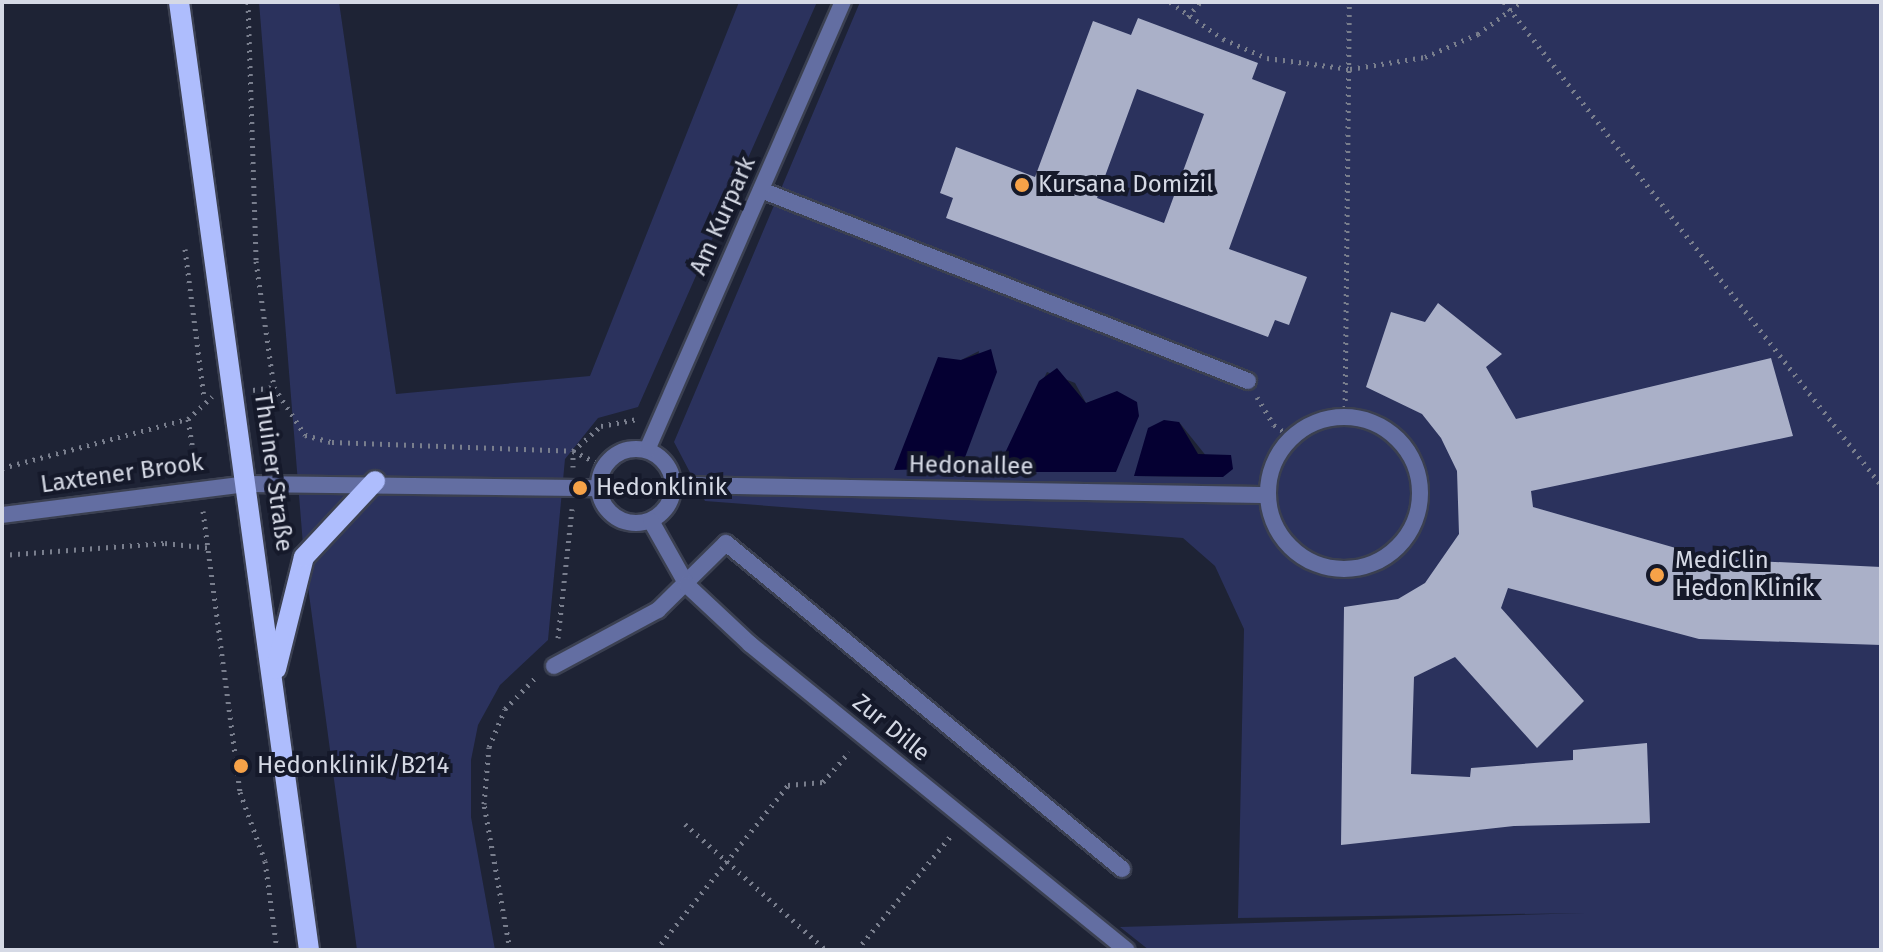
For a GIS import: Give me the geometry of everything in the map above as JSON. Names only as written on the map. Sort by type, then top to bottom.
[{"type":"main road","name":"Thuiner Straße","points":[[179,2],[236,393],[309,950]]},
{"type":"main road","points":[[274,677],[304,557],[375,481]]},
{"type":"street","name":"Am Kurpark","points":[[647,450],[843,2]]},
{"type":"street","points":[[761,190],[1248,381]]},
{"type":"street","points":[[1345,416],[1392,433],[1411,457],[1419,508],[1408,535],[1388,556],[1351,570],[1326,568],[1298,554],[1277,530],[1267,495],[1274,463],[1292,437],[1345,416]]},
{"type":"street","points":[[622,450],[647,450],[670,469],[674,485],[651,521],[611,515],[598,488],[604,466],[622,450]]},
{"type":"street","points":[[248,484],[375,481],[598,488]]},
{"type":"street","name":"Laxtener Brook","points":[[2,515],[132,493],[248,484]]},
{"type":"street","name":"Hedonallee","points":[[674,485],[1267,495]]},
{"type":"street","name":"Zur Dille","points":[[651,521],[687,585],[862,735],[1126,950]]},
{"type":"street","points":[[554,666],[658,610],[687,585],[726,543],[1122,869]]},
{"type":"path","points":[[248,2],[256,261],[274,387],[305,435],[332,442],[573,451],[604,466]]},
{"type":"path","points":[[1170,2],[1188,18],[1267,58],[1350,69],[1425,57],[1511,11],[1521,2]]},
{"type":"path","points":[[1188,18],[1200,2]]},
{"type":"path","points":[[1345,416],[1349,2]]},
{"type":"path","points":[[1504,2],[1881,485]]},
{"type":"path","points":[[1248,381],[1274,425],[1292,437]]},
{"type":"path","points":[[236,393],[274,387]]},
{"type":"path","points":[[2,468],[188,419]]},
{"type":"path","points":[[510,950],[484,804],[489,747],[505,709],[554,666],[573,451]]},
{"type":"path","points":[[2,555],[165,543],[211,548],[240,792],[265,861],[277,950]]},
{"type":"path","points":[[656,950],[788,785],[823,782],[862,735]]},
{"type":"path","points":[[857,950],[965,818]]},
{"type":"path","points":[[685,824],[826,950]]},
{"type":"shaded area","points":[[259,2],[339,2],[396,394],[590,376],[739,2],[817,2],[638,407],[598,418],[565,459],[548,640],[500,685],[478,725],[471,760],[471,817],[495,950],[357,950],[304,557]]},
{"type":"shaded area","points":[[860,2],[1880,2],[1881,950],[1149,950],[1120,927],[1586,913],[1238,918],[1244,629],[1215,566],[1183,538],[705,501],[674,442]],"holes":[[[979,351],[961,468],[961,360]],[[1047,372],[1075,383],[1086,403],[1100,399],[997,472]],[[1179,422],[1223,477],[1134,476]]]},
{"type":"shaded area","points":[[991,349],[997,372],[961,468],[894,470],[938,357],[961,360]]},
{"type":"shaded area","points":[[1057,368],[1086,403],[1117,391],[1137,402],[1139,416],[1116,472],[996,472],[1039,381]]},
{"type":"shaded area","points":[[1164,420],[1179,422],[1198,454],[1231,455],[1233,469],[1223,477],[1134,476],[1148,428]]},
{"type":"building","name":"Kursana Domizil","points":[[1138,18],[1258,63],[1252,79],[1286,92],[1229,249],[1307,277],[1289,325],[1275,320],[1268,337],[946,218],[953,198],[940,193],[956,147],[1035,177],[1093,21],[1131,35]],"holes":[[[1137,89],[1204,114],[1164,223],[1097,198]]]},
{"type":"building","name":"MediClin Hedon Klinik","points":[[1438,303],[1502,354],[1486,367],[1516,419],[1771,358],[1793,436],[1531,491],[1533,507],[1714,559],[1881,567],[1881,645],[1699,639],[1508,588],[1501,608],[1584,701],[1537,748],[1455,657],[1414,677],[1411,774],[1470,777],[1471,768],[1573,760],[1573,750],[1647,743],[1650,823],[1514,826],[1341,845],[1344,607],[1398,599],[1425,583],[1459,534],[1457,471],[1441,438],[1422,414],[1366,387],[1391,312],[1425,322]]},
{"type":"place","name":"Kursana Domizil","points":[[1022,185]]},
{"type":"place","name":"Hedonklinik","points":[[580,488]]},
{"type":"place","name":"MediClin Hedon Klinik","points":[[1657,575]]},
{"type":"place","name":"Hedonklinik/B214","points":[[241,766]]}]
